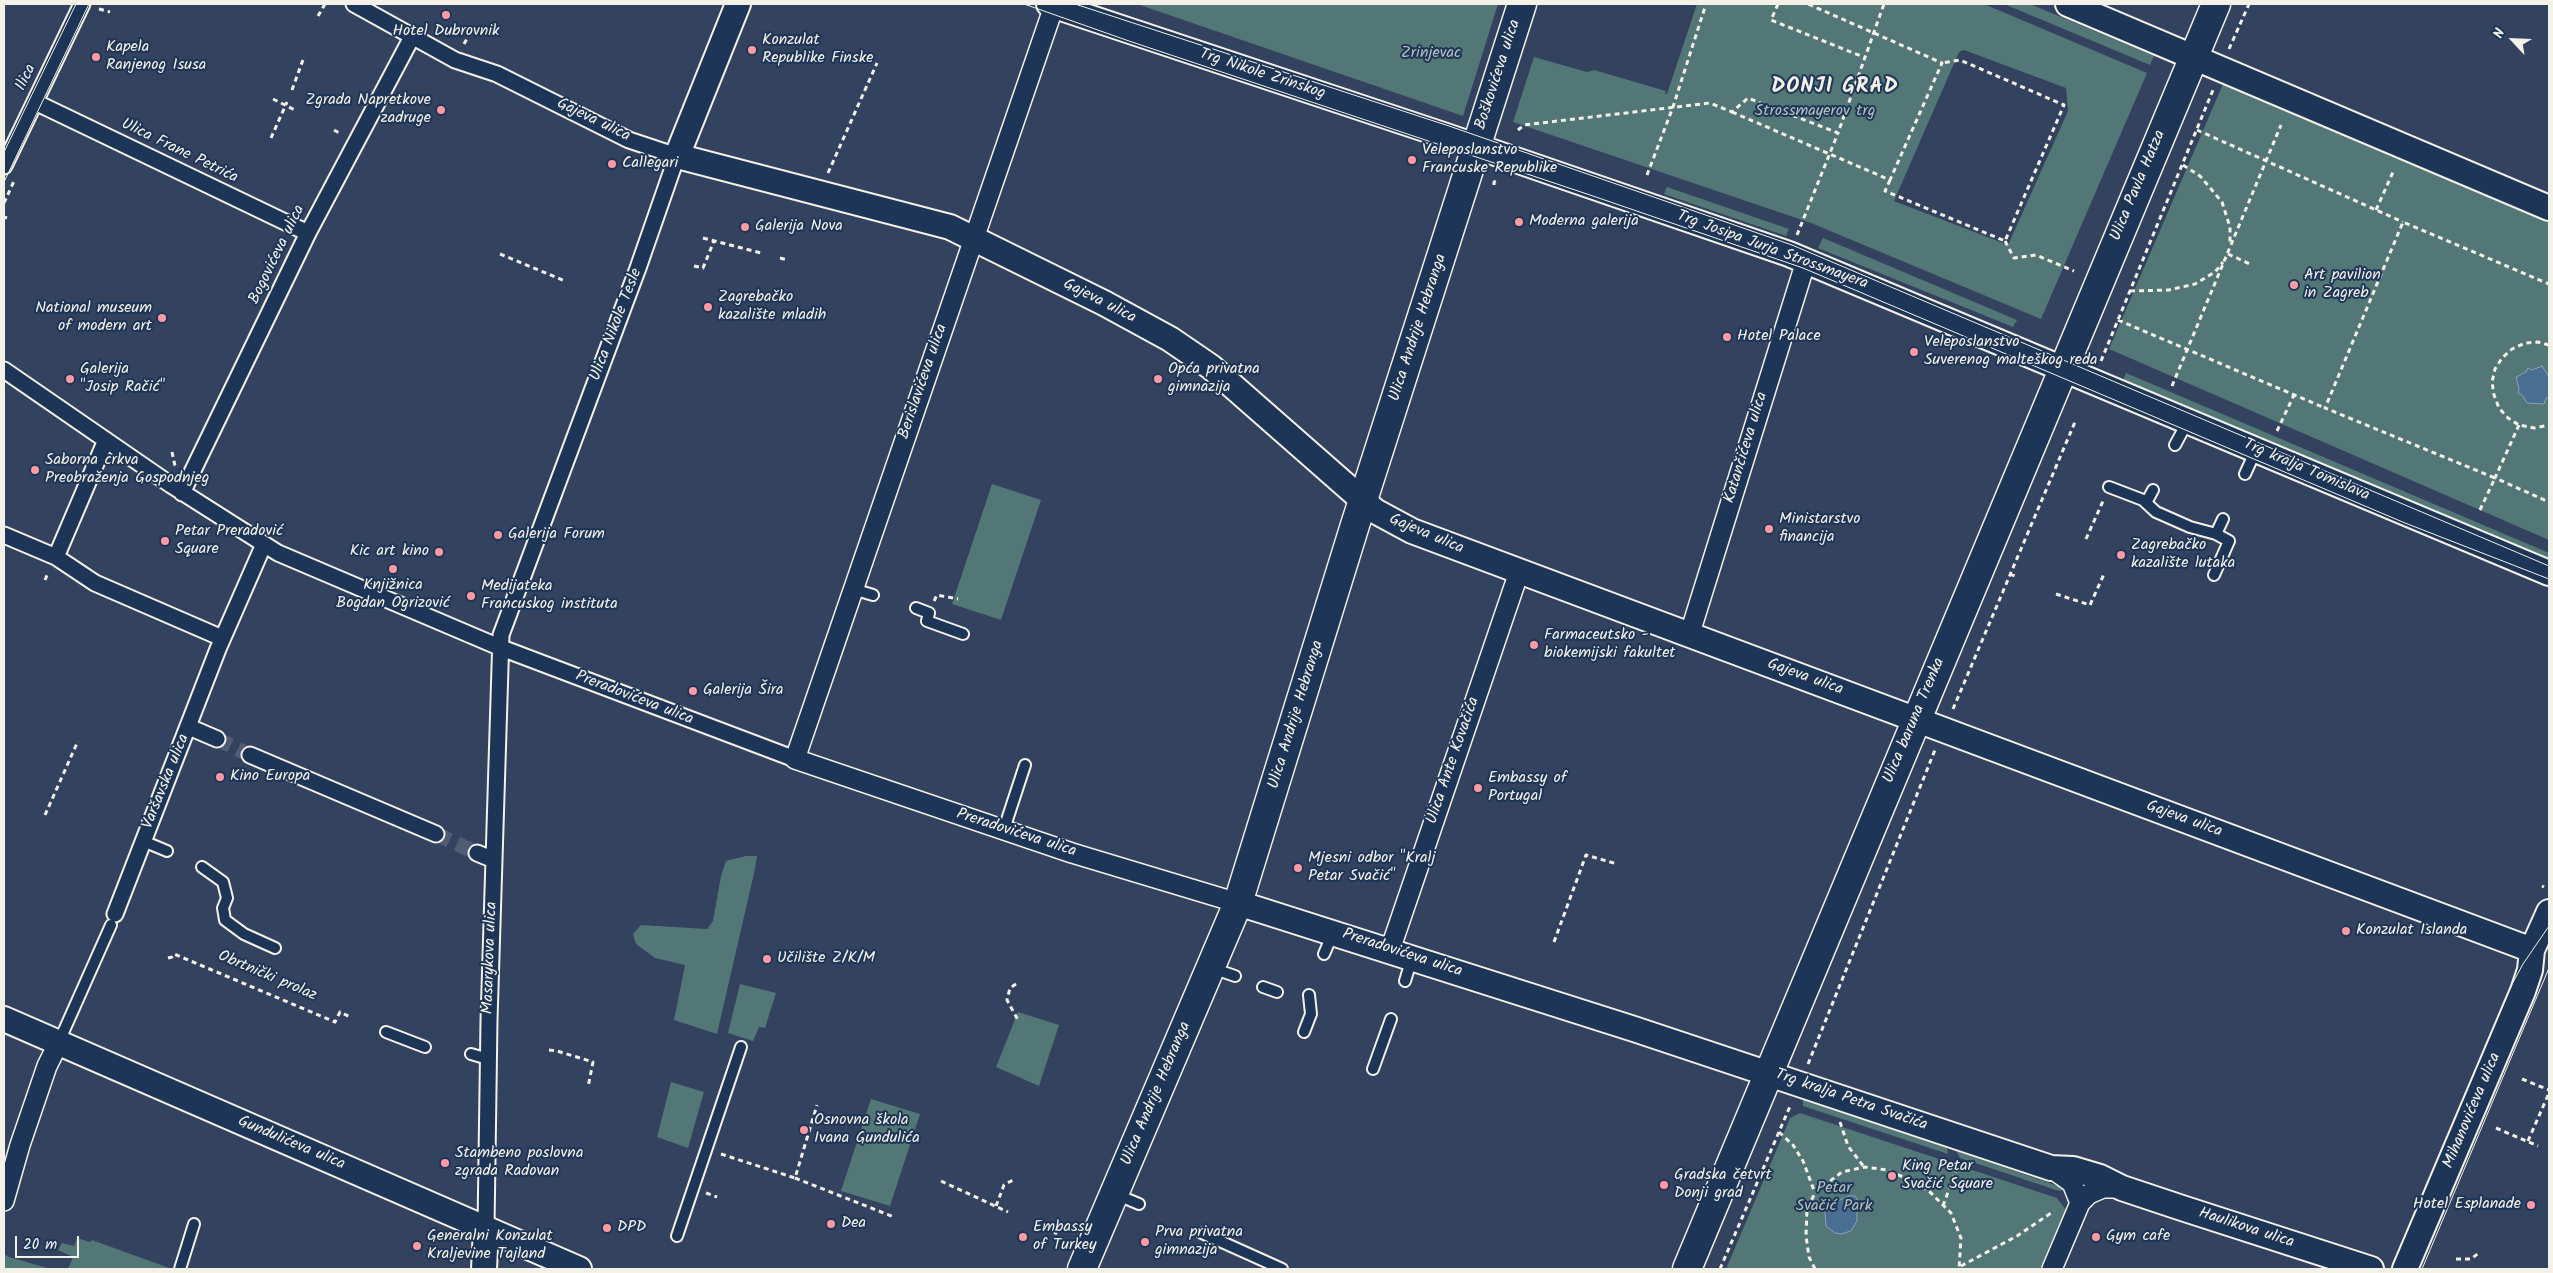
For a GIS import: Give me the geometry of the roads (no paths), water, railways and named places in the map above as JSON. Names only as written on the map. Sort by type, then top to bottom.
[{"type":"main road","name":"Boškovićeva ulica","points":[[1476,147],[1522,4]]},
{"type":"main road","name":"Ulica Pavla Hatza","points":[[2063,369],[2216,4]]},
{"type":"main road","name":"Ulica Andrije Hebranga","points":[[1082,1269],[1114,1193],[1223,972],[1238,903],[1476,147]]},
{"type":"main road","name":"Ulica baruna Trenka","points":[[1768,1073],[2063,369]]},
{"type":"main road","name":"Trg kralja Petra Svačića","points":[[1686,1269],[1768,1073]]},
{"type":"street","name":"Gajeva ulica","points":[[354,4],[455,60],[498,74],[629,140],[677,156],[944,226],[974,238],[1104,303],[1191,352],[1234,384],[1384,518],[1404,528],[2532,950]]},
{"type":"street","name":"Ulica Nikole Tesle","points":[[499,647],[506,618],[638,268],[677,156],[738,4]]},
{"type":"street","points":[[2068,4],[2549,208]]},
{"type":"street","name":"Trg Nikole Zrinskog","points":[[1051,5],[1476,147]]},
{"type":"street","name":"Berislavićeva ulica","points":[[795,760],[974,238],[1051,5]]},
{"type":"street","name":"Ilica","points":[[4,166],[35,102],[88,6]]},
{"type":"street","name":"Bogovićeva ulica","points":[[182,493],[308,233],[412,37]]},
{"type":"street","name":"Ulica Frane Petrića","points":[[35,102],[308,233]]},
{"type":"street","name":"Trg Josipa Jurja Strossmayera","points":[[1476,147],[1800,251],[2063,369]]},
{"type":"street","name":"Katančićeva ulica","points":[[1689,636],[1800,251]]},
{"type":"street","name":"Trg kralja Tomislava","points":[[2063,369],[2549,573]]},
{"type":"street","name":"Preradovićeva ulica","points":[[4,370],[182,493],[278,553],[499,647],[795,760],[1072,853],[1413,957],[1768,1073]]},
{"type":"street","points":[[56,557],[106,440]]},
{"type":"street","points":[[4,536],[56,557],[95,583],[220,644]]},
{"type":"street","name":"Varšavska ulica","points":[[113,919],[142,840],[189,727],[220,644],[264,544]]},
{"type":"street","name":"Ulica Ante Kovačića","points":[[1390,950],[1519,572]]},
{"type":"street","name":"Masarykova ulica","points":[[484,1269],[499,647]]},
{"type":"street","points":[[189,727],[217,739]]},
{"type":"street","points":[[250,755],[436,834]]},
{"type":"street","points":[[477,853],[494,860]]},
{"type":"street","name":"Mihanovićeva ulica","points":[[2405,1269],[2523,991],[2530,970],[2532,950],[2549,912]]},
{"type":"street","name":"Gundulićeva ulica","points":[[4,1019],[579,1269]]},
{"type":"street","points":[[4,1201],[47,1066],[58,1044]]},
{"type":"street","name":"Trg kralja Petra Svačića","points":[[1768,1073],[2051,1168],[2080,1171],[2122,1188]]},
{"type":"street","name":"Trg kralja Petra Svačića","points":[[2051,1168],[2072,1183],[2080,1203]]},
{"type":"street","points":[[2052,1269],[2080,1203],[2089,1194],[2103,1188],[2122,1188]]},
{"type":"street","name":"Haulikova ulica","points":[[2122,1188],[2371,1269]]},
{"type":"lane","points":[[2176,444],[2188,421]]},
{"type":"lane","points":[[2245,474],[2256,450]]},
{"type":"lane","points":[[2109,487],[2146,503],[2156,512],[2216,534],[2229,541],[2214,575]]},
{"type":"lane","points":[[2146,503],[2153,490]]},
{"type":"lane","points":[[2216,534],[2223,519]]},
{"type":"lane","points":[[854,589],[873,595]]},
{"type":"lane","points":[[916,608],[929,613],[927,621],[963,634]]},
{"type":"lane","points":[[1004,829],[1025,765]]},
{"type":"lane","points":[[142,840],[167,852]]},
{"type":"lane","points":[[202,867],[223,882],[227,898],[223,908],[224,920],[244,934],[275,948]]},
{"type":"lane","points":[[58,1044],[113,919]]},
{"type":"lane","points":[[1324,954],[1333,932]]},
{"type":"lane","points":[[1406,981],[1413,957]]},
{"type":"lane","points":[[1263,987],[1277,992]]},
{"type":"lane","points":[[1304,1032],[1311,1014],[1309,995]]},
{"type":"lane","points":[[1373,1069],[1391,1019]]},
{"type":"lane","points":[[386,1032],[425,1047]]},
{"type":"lane","points":[[677,1236],[741,1047]]},
{"type":"lane","points":[[471,1054],[488,1059]]},
{"type":"lane","points":[[1114,1193],[1139,1204]]},
{"type":"lane","points":[[180,1269],[194,1224]]},
{"type":"lane","points":[[1202,1233],[1282,1269]]},
{"type":"water","points":[[2542,366],[2549,377],[2549,398],[2546,398],[2544,404],[2527,403],[2522,395],[2518,393],[2516,377],[2526,372],[2528,368],[2532,370]]},
{"type":"water","points":[[1849,1196],[1855,1196],[1857,1199],[1857,1221],[1851,1231],[1841,1234],[1835,1233],[1826,1226],[1825,1212],[1831,1204]]},
{"type":"tunnel","points":[[217,739],[250,755]]},
{"type":"tunnel","points":[[436,834],[477,853]]},
{"type":"tram line","points":[[4,152],[76,4]]},
{"type":"tram line","points":[[4,182],[89,4]]},
{"type":"tram line","points":[[1024,4],[1803,268],[2405,523],[2549,579]]},
{"type":"tram line","points":[[1075,4],[1449,126],[1792,245],[2549,566]]},
{"type":"tram line","points":[[2391,1269],[2511,986],[2523,964],[2549,926]]},
{"type":"tram line","points":[[2422,1269],[2549,968]]},
{"type":"place","name":"Hotel Dubrovnik","points":[[446,15]]},
{"type":"place","name":"Konzulat Republike Finske","points":[[752,50]]},
{"type":"place","name":"Kapela Ranjenog Isusa","points":[[96,57]]},
{"type":"place","name":"Zgrada Napretkove zadruge","points":[[441,110]]},
{"type":"place","name":"Veleposlanstvo Francuske Republike","points":[[1412,160]]},
{"type":"place","name":"Callegari","points":[[612,164]]},
{"type":"place","name":"Moderna galerija","points":[[1519,222]]},
{"type":"place","name":"Galerija Nova","points":[[745,227]]},
{"type":"place","name":"Art pavilion in Zagreb","points":[[2294,285]]},
{"type":"place","name":"Zagrebačko kazalište mladih","points":[[708,307]]},
{"type":"place","name":"National museum of modern art","points":[[162,318]]},
{"type":"place","name":"Hotel Palace","points":[[1727,337]]},
{"type":"place","name":"Veleposlanstvo Suverenog malteškog reda","points":[[1914,352]]},
{"type":"place","name":"Galerija \"Josip Račić\"","points":[[70,379]]},
{"type":"place","name":"Opća privatna gimnazija","points":[[1158,379]]},
{"type":"place","name":"Saborna crkva Preobraženja Gospodnjeg","points":[[35,470]]},
{"type":"place","name":"Ministarstvo financija","points":[[1769,529]]},
{"type":"place","name":"Galerija Forum","points":[[498,535]]},
{"type":"place","name":"Petar Preradović Square","points":[[165,541]]},
{"type":"place","name":"Kic art kino","points":[[439,552]]},
{"type":"place","name":"Zagrebačko kazalište lutaka","points":[[2121,555]]},
{"type":"place","name":"Knjižnica Bogdan Ogrizović","points":[[393,569]]},
{"type":"place","name":"Medijateka Francuskog instituta","points":[[471,596]]},
{"type":"place","name":"Farmaceutsko - biokemijski fakultet","points":[[1534,645]]},
{"type":"place","name":"Galerija Šira","points":[[693,691]]},
{"type":"place","name":"Kino Europa","points":[[220,777]]},
{"type":"place","name":"Embassy of Portugal","points":[[1478,788]]},
{"type":"place","name":"Mjesni odbor \"Kralj Petar Svačić\"","points":[[1298,868]]},
{"type":"place","name":"Konzulat Islanda","points":[[2346,931]]},
{"type":"place","name":"Učilište Z/K/M","points":[[767,959]]},
{"type":"place","name":"Osnovna škola Ivana Gundulića","points":[[804,1130]]},
{"type":"place","name":"Stambeno poslovna zgrada Radovan","points":[[445,1163]]},
{"type":"place","name":"King Petar Svačić Square","points":[[1892,1176]]},
{"type":"place","name":"Gradska četvrt Donji grad","points":[[1664,1185]]},
{"type":"place","name":"Hotel Esplanade","points":[[2531,1205]]},
{"type":"place","name":"Dea","points":[[831,1224]]},
{"type":"place","name":"DPD","points":[[607,1228]]},
{"type":"place","name":"Embassy of Turkey","points":[[1023,1237]]},
{"type":"place","name":"Gym cafe","points":[[2096,1237]]},
{"type":"place","name":"Prva privatna gimnazija","points":[[1145,1242]]},
{"type":"place","name":"Generalni Konzulat Kraljevine Tajland","points":[[417,1246]]},
{"type":"district","name":"DONJI GRAD","points":[[1835,88]]},
{"type":"park label","name":"Zrinjevac","points":[[1431,54]]},
{"type":"park label","name":"Strossmayerov trg","points":[[1815,112]]},
{"type":"park label","name":"Petar Svačić Park","points":[[1834,1198]]}]
